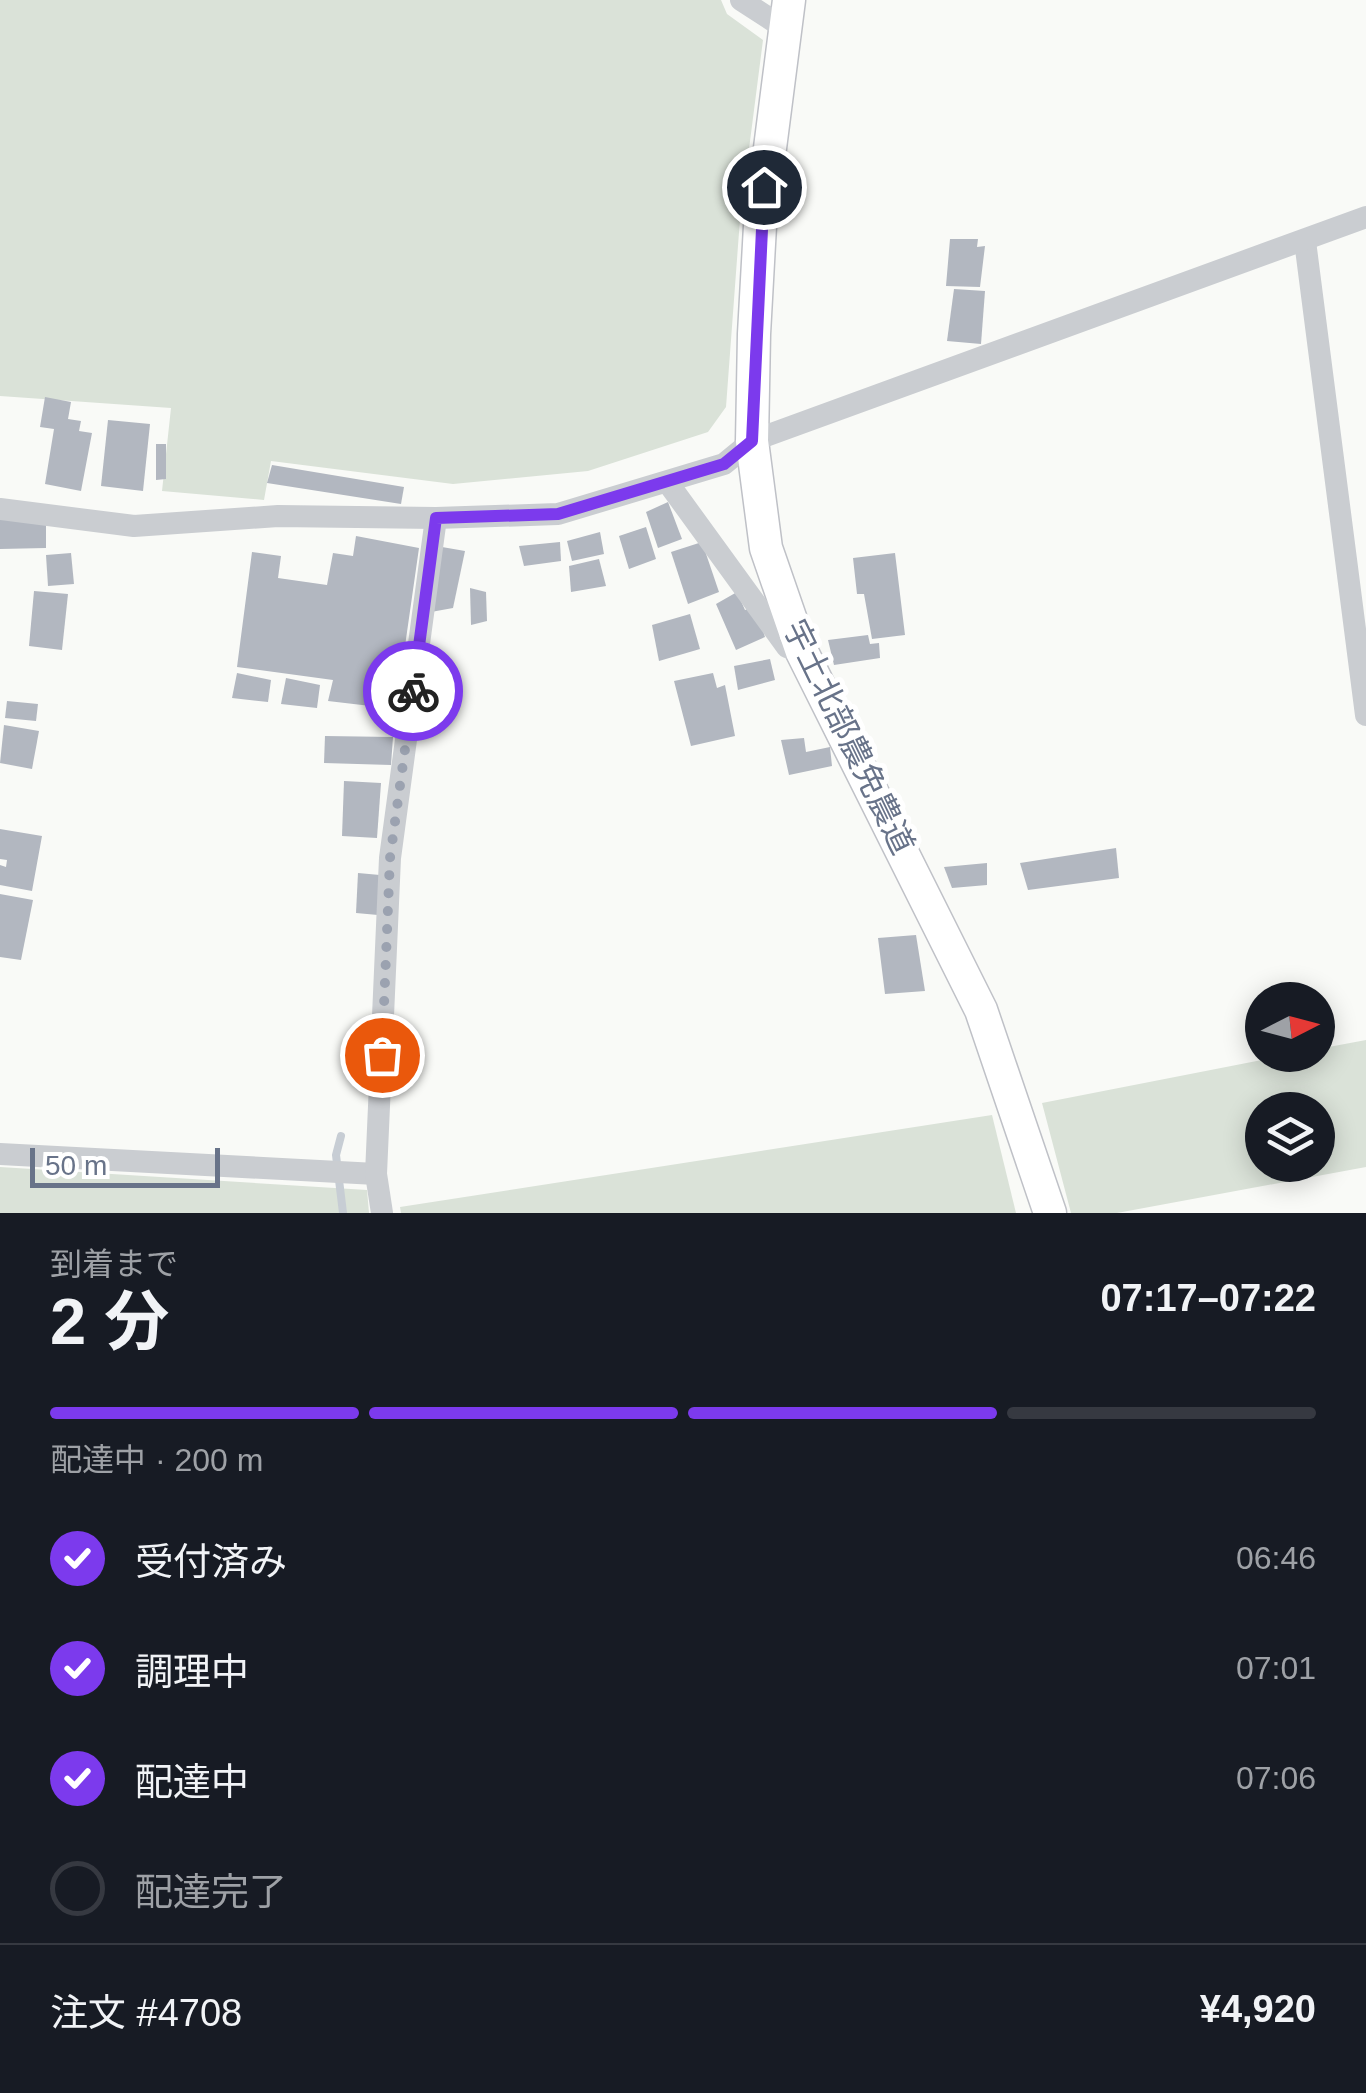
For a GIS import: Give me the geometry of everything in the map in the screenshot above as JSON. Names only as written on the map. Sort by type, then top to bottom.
[{"type":"street","points":[[741,0],[786,14]]},
{"type":"street","name":"宇土北部農免農道","points":[[786,14],[760,226],[752,441],[766,548],[802,652],[981,1010],[1050,1213]]},
{"type":"street","points":[[0,509],[134,526],[278,516],[436,518],[558,514],[724,464],[752,441],[1190,278],[1366,217]]},
{"type":"street","points":[[1305,240],[1366,716]]},
{"type":"street","points":[[668,483],[787,647],[802,652]]},
{"type":"street","points":[[382,1213],[376,1174],[390,858],[436,518]]},
{"type":"street","points":[[0,1154],[376,1174]]},
{"type":"shaded area","points":[[0,0],[721,0],[727,14],[763,40],[740,219],[726,407],[708,432],[588,471],[453,484],[271,461],[264,500],[162,491],[171,408],[0,396]]},
{"type":"shaded area","points":[[1366,1040],[1366,1167],[1335,1173],[1335,1092],[1245,1092],[1245,1182],[1285,1182],[1117,1213],[1071,1213],[1042,1103],[1245,1063],[1245,1072],[1335,1072],[1335,1046]]},
{"type":"shaded area","points":[[992,1115],[1016,1213],[401,1213],[400,1207]]},
{"type":"shaded area","points":[[0,1167],[367,1190],[369,1213],[0,1213]]},
{"type":"building","points":[[950,239],[978,239],[977,247],[985,246],[980,287],[946,286]]},
{"type":"building","points":[[954,289],[985,291],[981,344],[947,341]]},
{"type":"building","points":[[45,397],[71,402],[68,419],[81,421],[79,431],[92,433],[81,491],[45,484],[54,429],[40,427]]},
{"type":"building","points":[[108,420],[150,424],[143,491],[101,486]]},
{"type":"building","points":[[156,444],[166,444],[166,479],[156,480]]},
{"type":"building","points":[[272,465],[404,487],[401,504],[267,483]]},
{"type":"building","points":[[668,502],[682,539],[658,548],[646,512]]},
{"type":"building","points":[[46,518],[46,548],[0,549],[0,519]]},
{"type":"building","points":[[646,527],[656,559],[629,569],[619,536]]},
{"type":"building","points":[[600,532],[604,554],[572,561],[567,541]]},
{"type":"building","points":[[356,536],[419,548],[396,709],[328,701],[333,680],[237,667],[252,552],[281,556],[278,578],[327,585],[333,553],[353,556]]},
{"type":"building","points":[[560,542],[561,561],[524,566],[519,546]]},
{"type":"building","points":[[702,542],[719,592],[688,604],[671,552]]},
{"type":"building","points":[[442,547],[465,551],[453,608],[431,612]]},
{"type":"building","points":[[71,553],[74,584],[48,586],[46,555]]},
{"type":"building","points":[[895,553],[905,635],[872,639],[864,594],[857,594],[853,558]]},
{"type":"building","points":[[599,559],[606,586],[571,592],[569,566]]},
{"type":"building","points":[[470,588],[486,592],[487,621],[471,625]]},
{"type":"building","points":[[34,591],[68,594],[62,650],[29,646]]},
{"type":"building","points":[[737,592],[745,610],[755,606],[765,637],[736,650],[716,604]]},
{"type":"building","points":[[690,614],[700,649],[659,661],[652,625]]},
{"type":"building","points":[[868,635],[870,644],[879,643],[880,658],[834,665],[828,640]]},
{"type":"building","points":[[770,659],[775,680],[738,690],[734,666]]},
{"type":"building","points":[[237,673],[271,680],[268,702],[232,698]]},
{"type":"building","points":[[713,673],[717,688],[725,685],[735,736],[691,746],[674,681]]},
{"type":"building","points":[[286,678],[320,685],[317,708],[281,704]]},
{"type":"building","points":[[7,701],[38,704],[36,721],[5,718]]},
{"type":"building","points":[[4,725],[39,731],[32,769],[0,763]]},
{"type":"building","points":[[325,736],[393,737],[391,765],[324,763]]},
{"type":"building","points":[[804,738],[806,752],[830,747],[832,766],[789,775],[781,740]]},
{"type":"building","points":[[344,781],[381,783],[377,838],[342,836]]},
{"type":"building","points":[[0,829],[42,836],[32,891],[0,885],[0,865],[6,867],[7,860],[0,859]]},
{"type":"building","points":[[1116,848],[1119,878],[1028,890],[1020,863]]},
{"type":"building","points":[[987,863],[987,885],[952,888],[944,867]]},
{"type":"building","points":[[358,873],[380,875],[378,915],[356,913]]},
{"type":"building","points":[[0,894],[33,900],[21,960],[0,957]]},
{"type":"building","points":[[916,935],[925,991],[885,994],[878,938]]},
{"type":"waterway","points":[[341,1136],[336,1155],[343,1213]]},
{"type":"way so far","points":[[382,1055],[390,858],[413,691]]},
{"type":"route","points":[[413,691],[436,518],[558,514],[724,464],[752,441],[764,187]]}]
